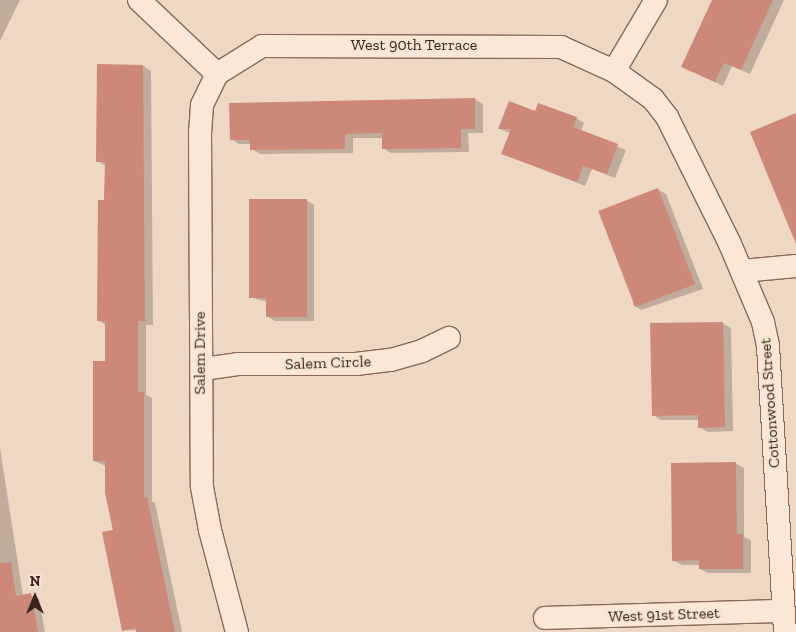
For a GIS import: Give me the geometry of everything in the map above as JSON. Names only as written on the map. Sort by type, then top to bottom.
[{"type":"street","points":[[139,0],[217,74]]},
{"type":"street","points":[[614,71],[656,0]]},
{"type":"street","name":"West 90th Terrace","points":[[217,74],[262,46],[285,45],[562,47],[614,71]]},
{"type":"street","name":"Cottonwood Street","points":[[614,71],[653,99],[667,117],[742,271],[763,322],[768,346],[784,622]]},
{"type":"street","name":"Salem Drive","points":[[217,74],[202,105],[200,132],[203,369],[200,402],[202,487],[210,530],[237,632]]},
{"type":"street","points":[[742,271],[796,266]]},
{"type":"street","name":"Salem Circle","points":[[203,369],[238,364],[356,364],[391,360],[422,351],[449,338]]},
{"type":"street","name":"West 91st Street","points":[[545,618],[784,622]]},
{"type":"building","points":[[712,0],[773,0],[741,70],[724,63],[715,82],[681,67]]},
{"type":"building","points":[[97,64],[143,65],[145,321],[138,321],[138,392],[144,392],[144,498],[147,497],[175,632],[136,632],[136,628],[122,631],[102,532],[113,530],[105,493],[105,461],[93,461],[93,361],[105,361],[105,321],[97,321],[98,200],[104,200],[105,162],[96,162]]},
{"type":"building","points":[[475,98],[475,129],[461,129],[461,148],[382,149],[382,133],[345,134],[345,149],[250,150],[250,140],[230,140],[229,103]]},
{"type":"building","points":[[509,101],[535,111],[538,103],[577,117],[573,127],[618,144],[607,174],[583,166],[577,182],[501,154],[511,129],[498,129]]},
{"type":"building","points":[[796,113],[796,244],[750,132]]},
{"type":"building","points":[[658,188],[695,284],[635,307],[598,211]]},
{"type":"building","points":[[249,199],[307,199],[307,317],[266,317],[266,298],[249,298]]},
{"type":"building","points":[[723,322],[725,427],[698,428],[698,415],[652,416],[650,323]]},
{"type":"building","points":[[736,462],[737,534],[743,534],[743,569],[699,569],[699,560],[672,561],[671,463]]},
{"type":"building","points":[[11,562],[16,596],[31,593],[38,632],[0,632],[0,563]]}]
